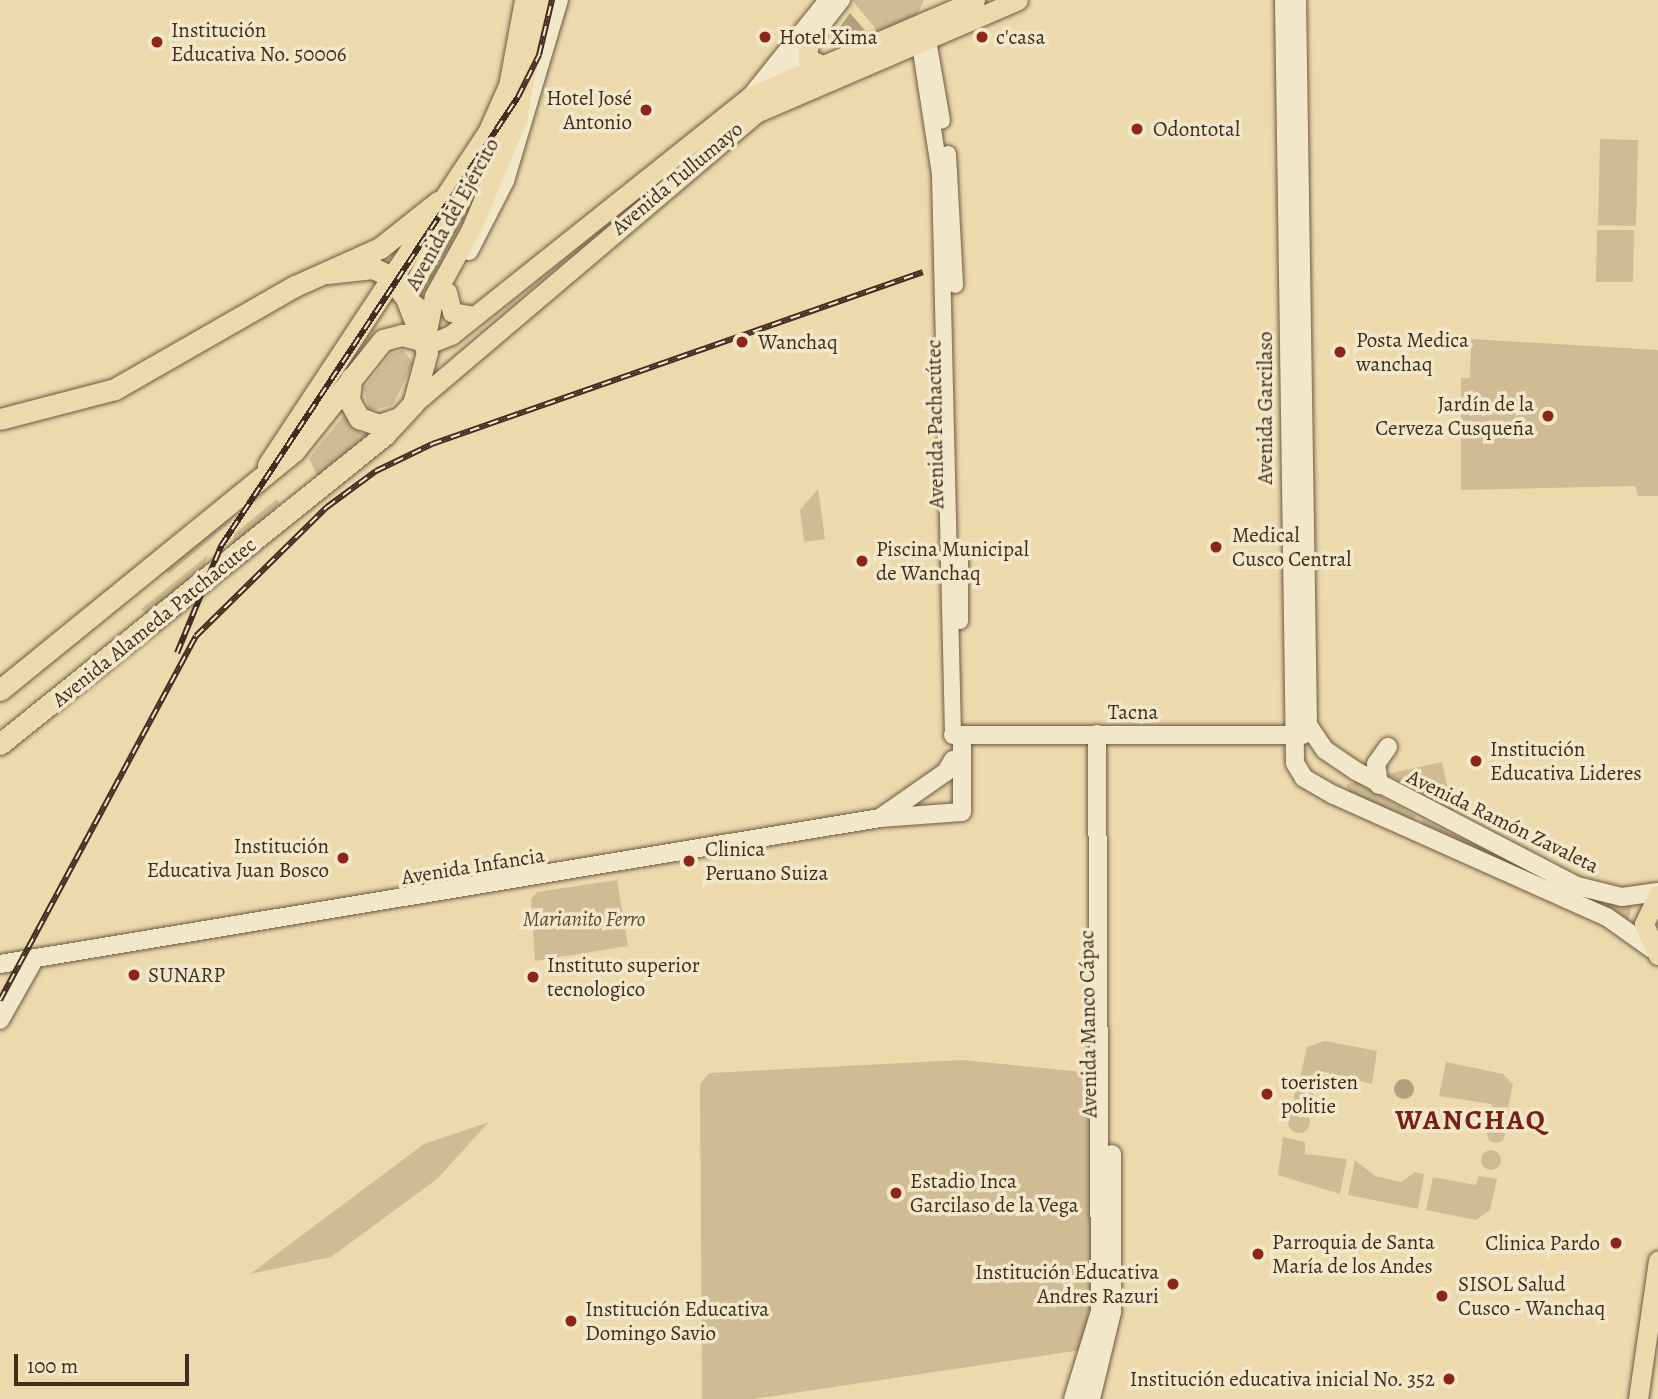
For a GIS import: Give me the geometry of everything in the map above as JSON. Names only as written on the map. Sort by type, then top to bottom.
[{"type":"highway","points":[[259,478],[388,275],[488,133],[512,81]]},
{"type":"highway","points":[[0,419],[116,389],[327,273],[380,248],[438,202]]},
{"type":"highway","points":[[327,273],[360,267],[388,275],[406,298],[428,342],[426,361],[409,410],[379,425],[359,418],[349,400],[352,376]]},
{"type":"highway","name":"Avenida del Ejército","points":[[352,376],[383,340],[406,298]]},
{"type":"highway","points":[[383,340],[428,342]]},
{"type":"highway","name":"Avenida Alameda Patchacutec","points":[[0,690],[307,439],[352,376]]},
{"type":"highway","name":"Avenida Tullumayo","points":[[384,434],[409,410]]},
{"type":"highway","name":"Avenida Alameda Patchacutec","points":[[0,744],[384,434]]},
{"type":"main road","name":"Avenida del Ejército","points":[[406,298],[488,156],[512,81],[524,0]]},
{"type":"main road","name":"Avenida del Ejército","points":[[428,342],[430,308],[517,119],[539,0]]},
{"type":"main road","name":"Avenida del Ejército","points":[[430,308],[447,292],[482,229],[509,169],[559,0]]},
{"type":"main road","name":"Avenida Tullumayo","points":[[428,342],[475,316],[753,105],[923,33],[975,0]]},
{"type":"main road","name":"Avenida Tullumayo","points":[[409,410],[776,84],[818,63],[923,33],[1018,0]]},
{"type":"main road","name":"Avenida Garcilaso","points":[[1284,0],[1293,735],[1300,774],[1334,795]]},
{"type":"main road","name":"Avenida Garcilaso","points":[[1297,0],[1306,716],[1316,740]]},
{"type":"main road","points":[[808,43],[808,59],[818,63]]},
{"type":"main road","points":[[482,229],[487,189]]},
{"type":"main road","points":[[447,292],[452,312],[475,316]]},
{"type":"main road","points":[[406,298],[430,308]]},
{"type":"main road","name":"Avenida Manco Cápac","points":[[1101,734],[1106,1312]]},
{"type":"main road","name":"Tacna","points":[[957,735],[1293,735],[1316,740]]},
{"type":"main road","name":"Avenida Pachacútec","points":[[957,735],[953,760],[957,812]]},
{"type":"main road","name":"Avenida Pachacútec","points":[[957,735],[957,812]]},
{"type":"main road","name":"Avenida Ramón Zavaleta","points":[[1316,740],[1336,759],[1379,785],[1577,886],[1622,897],[1658,893]]},
{"type":"main road","points":[[1379,785],[1376,764],[1388,747]]},
{"type":"main road","points":[[880,818],[946,772],[953,760]]},
{"type":"main road","name":"Avenida Ramón Zavaleta","points":[[1334,795],[1607,917],[1655,952]]},
{"type":"main road","name":"Avenida Infancia","points":[[1,967],[35,958],[880,818],[957,812]]},
{"type":"main road","points":[[1655,952],[1644,921],[1658,893]]},
{"type":"main road","points":[[0,1020],[35,958]]},
{"type":"main road","points":[[1637,1399],[1658,1261]]},
{"type":"main road","points":[[1073,1399],[1106,1312]]},
{"type":"main road","points":[[1091,1399],[1106,1312]]},
{"type":"street","points":[[753,105],[827,0]]},
{"type":"street","points":[[776,84],[842,0]]},
{"type":"street","name":"Avenida Pachacútec","points":[[923,33],[925,89],[940,174],[957,735]]},
{"type":"street","name":"Avenida Pachacútec","points":[[923,33],[952,184],[957,735]]},
{"type":"green space","points":[[852,0],[924,0],[915,19],[880,34]]},
{"type":"green space","points":[[1600,139],[1638,140],[1636,226],[1598,225]]},
{"type":"green space","points":[[1597,230],[1634,230],[1633,282],[1596,282]]},
{"type":"green space","points":[[1471,339],[1658,350],[1658,496],[1638,496],[1635,486],[1461,490],[1461,378],[1470,378]]},
{"type":"green space","points":[[403,350],[413,363],[393,405],[369,411],[364,388],[391,354]]},
{"type":"green space","points":[[346,413],[362,434],[377,434],[318,478],[309,458]]},
{"type":"green space","points":[[818,489],[825,539],[804,542],[800,510]]},
{"type":"green space","points":[[277,499],[280,504],[231,546],[235,533]]},
{"type":"green space","points":[[239,507],[230,523],[169,574],[165,569]]},
{"type":"green space","points":[[208,555],[203,570],[147,615],[141,609]]},
{"type":"green space","points":[[1442,762],[1453,812],[1387,774]]},
{"type":"green space","points":[[1356,782],[1416,816],[1412,824],[1348,793],[1347,784]]},
{"type":"green space","points":[[1423,820],[1560,885],[1558,894],[1420,828]]},
{"type":"green space","name":"Marianito Ferro","points":[[617,880],[628,946],[535,961],[531,899],[537,892]]},
{"type":"green space","points":[[1633,902],[1627,925],[1605,908],[1608,903]]},
{"type":"green space","points":[[1325,1041],[1377,1051],[1372,1084],[1321,1071],[1318,1081],[1300,1078],[1307,1047]]},
{"type":"green space","name":"Estadio Inca Garcilaso de la Vega","points":[[962,1060],[1082,1072],[1090,1079],[1097,1302],[1081,1350],[753,1399],[702,1399],[700,1084],[709,1073]]},
{"type":"green space","points":[[1446,1062],[1503,1074],[1513,1084],[1506,1117],[1490,1114],[1492,1104],[1439,1096]]},
{"type":"green space","points":[[1300,1087],[1308,1087],[1314,1097],[1308,1107],[1300,1107],[1294,1101],[1294,1093]]},
{"type":"green space","points":[[1299,1111],[1307,1114],[1310,1122],[1307,1130],[1299,1133],[1291,1130],[1288,1122],[1291,1114]]},
{"type":"green space","points":[[489,1122],[437,1179],[331,1257],[250,1274],[424,1144]]},
{"type":"green space","points":[[1492,1125],[1500,1125],[1505,1134],[1503,1141],[1492,1143],[1487,1138],[1487,1130]]},
{"type":"green space","points":[[1283,1137],[1305,1142],[1305,1154],[1347,1159],[1340,1194],[1278,1175]]},
{"type":"green space","points":[[1491,1150],[1498,1153],[1501,1160],[1498,1167],[1491,1170],[1484,1167],[1481,1160],[1484,1153]]},
{"type":"green space","points":[[1355,1160],[1375,1176],[1401,1182],[1415,1172],[1424,1174],[1418,1209],[1348,1195]]},
{"type":"green space","points":[[1479,1176],[1497,1179],[1490,1210],[1476,1220],[1426,1210],[1433,1177],[1476,1185]]},
{"type":"shaded area","points":[[850,13],[869,35],[842,46],[834,35]]},
{"type":"shaded area","points":[[1400,1079],[1408,1079],[1414,1089],[1408,1099],[1400,1099],[1394,1093],[1394,1085]]},
{"type":"railway","points":[[177,653],[221,546],[518,97],[539,55],[552,0]]},
{"type":"railway","points":[[0,1000],[196,636],[327,507],[376,471],[432,444],[923,272]]},
{"type":"place","name":"Hotel Xima","points":[[765,37]]},
{"type":"place","name":"c'casa","points":[[982,37]]},
{"type":"place","name":"Institución Educativa No. 50006","points":[[157,42]]},
{"type":"place","name":"Hotel José Antonio","points":[[646,110]]},
{"type":"place","name":"Odontotal","points":[[1137,129]]},
{"type":"place","name":"Wanchaq","points":[[742,342]]},
{"type":"place","name":"Posta Medica wanchaq","points":[[1340,352]]},
{"type":"place","name":"Jardín de la Cerveza Cusqueña","points":[[1548,416]]},
{"type":"place","name":"Medical Cusco Central","points":[[1216,547]]},
{"type":"place","name":"Piscina Municipal de Wanchaq","points":[[862,561]]},
{"type":"place","name":"Institución Educativa Lideres","points":[[1476,761]]},
{"type":"place","name":"Institución Educativa Juan Bosco","points":[[343,858]]},
{"type":"place","name":"Clinica Peruano Suiza","points":[[689,861]]},
{"type":"place","name":"SUNARP","points":[[134,975]]},
{"type":"place","name":"Instituto superior tecnologico","points":[[533,977]]},
{"type":"place","name":"toeristen politie","points":[[1267,1094]]},
{"type":"place","name":"Estadio Inca Garcilaso de la Vega","points":[[896,1193]]},
{"type":"place","name":"Clinica Pardo","points":[[1616,1243]]},
{"type":"place","name":"Parroquia de Santa María de los Andes","points":[[1258,1254]]},
{"type":"place","name":"Institución Educativa Andres Razuri","points":[[1173,1284]]},
{"type":"place","name":"SISOL Salud Cusco - Wanchaq","points":[[1442,1296]]},
{"type":"place","name":"Institución Educativa Domingo Savio","points":[[571,1321]]},
{"type":"place","name":"Institución educativa inicial No. 352","points":[[1449,1379]]},
{"type":"district","name":"WANCHAQ","points":[[1471,1120]]}]
